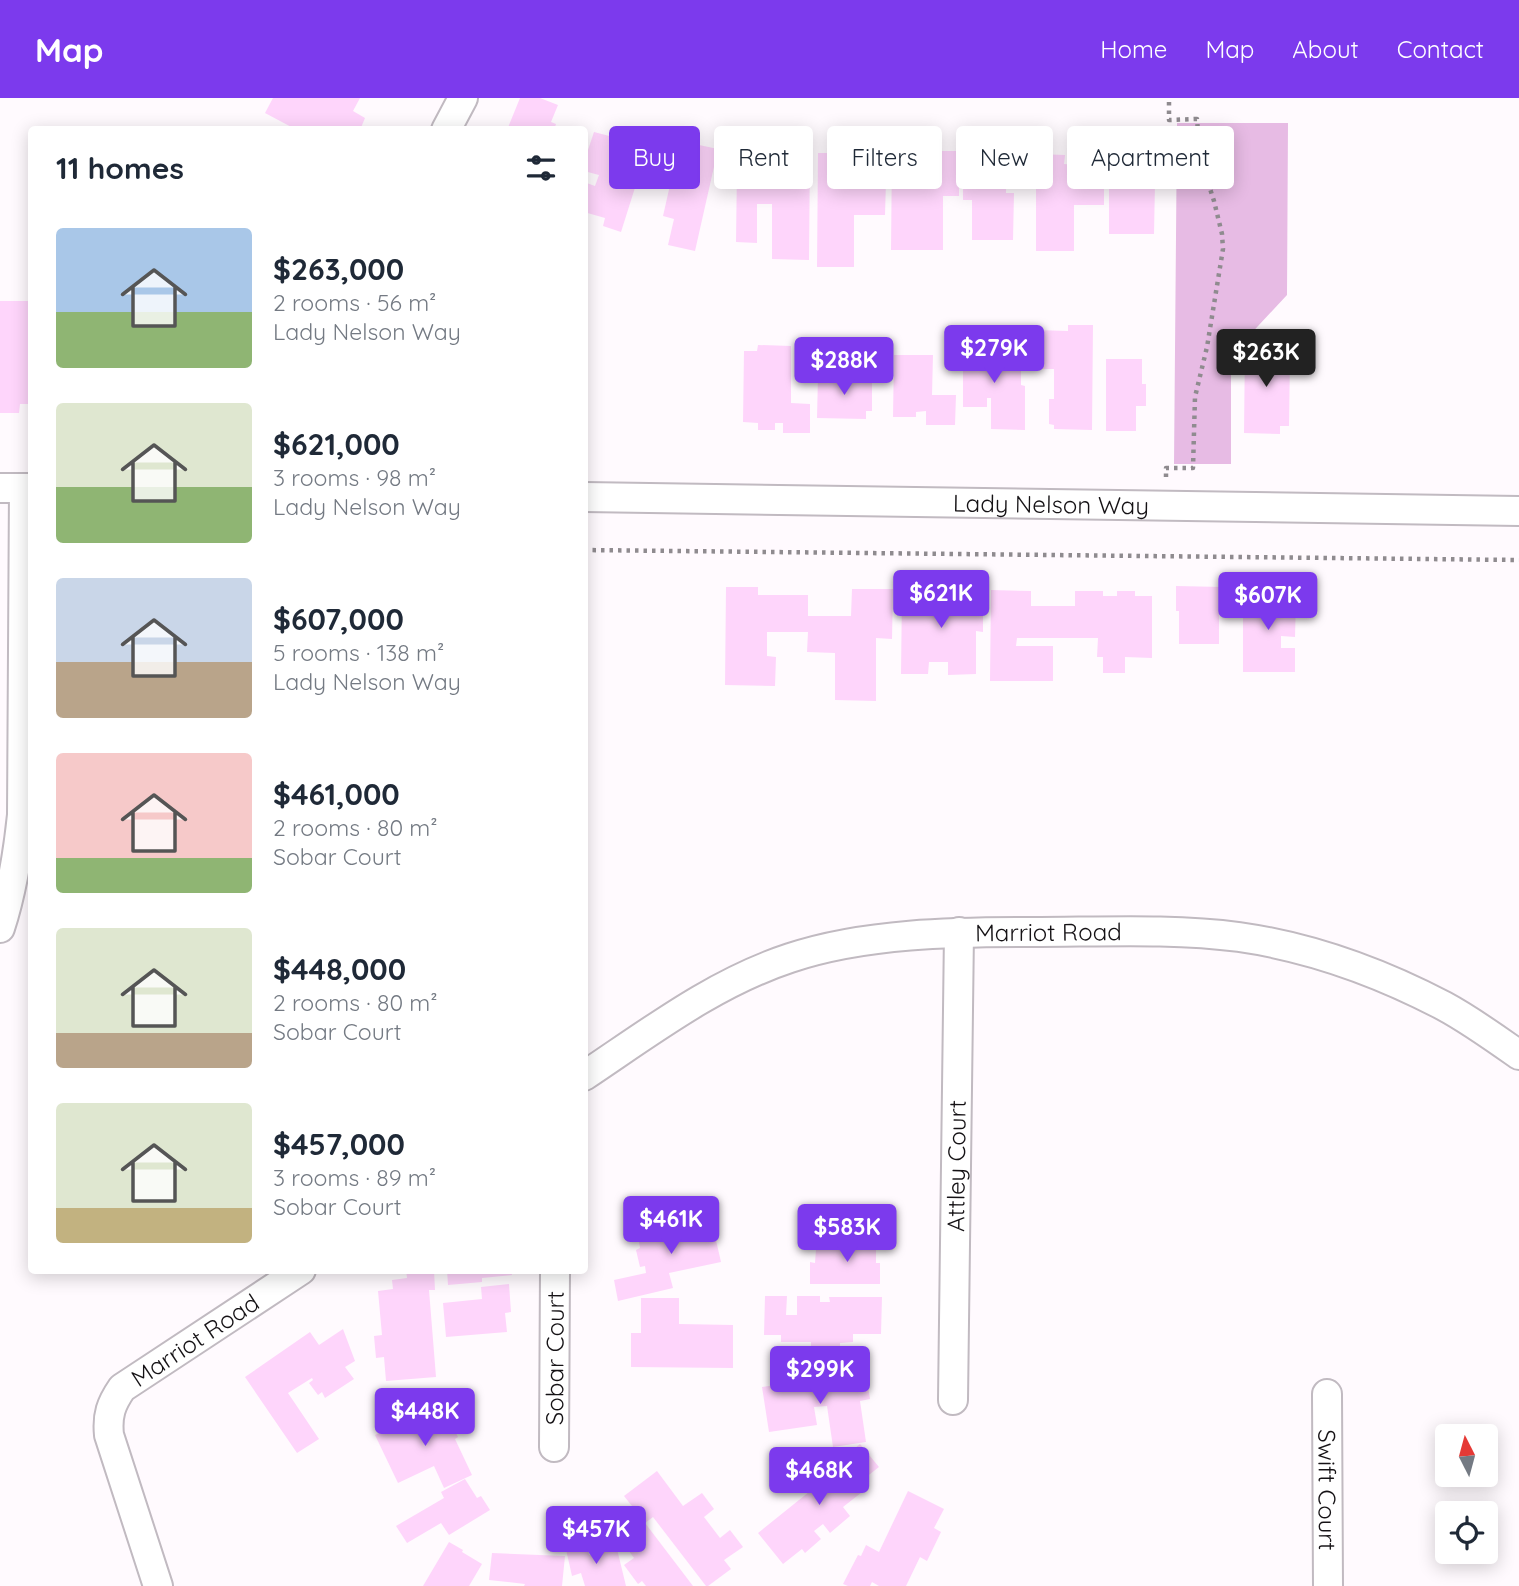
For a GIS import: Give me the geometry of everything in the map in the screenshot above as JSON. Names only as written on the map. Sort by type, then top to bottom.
[{"type":"street","points":[[448,126],[463,98]]},
{"type":"street","points":[[0,928],[13,883],[22,815],[18,488]]},
{"type":"street","name":"Lady Nelson Way","points":[[588,497],[1519,510]]},
{"type":"street","name":"Marriot Road","points":[[588,1073],[712,991],[780,962],[834,947],[959,932],[1129,932],[1214,935],[1252,940],[1347,964],[1399,984],[1446,1007],[1519,1055]]},
{"type":"street","name":"Attley Court","points":[[953,1400],[959,932]]},
{"type":"street","name":"Marriot Road","points":[[158,1586],[109,1435],[111,1404],[122,1388],[295,1274]]},
{"type":"street","name":"Sobar Court","points":[[554,1447],[555,1274]]},
{"type":"street","name":"Swift Court","points":[[1328,1394],[1328,1586]]},
{"type":"path","points":[[1165,506],[1166,468],[1193,468],[1195,397],[1208,347],[1223,250],[1214,201],[1199,158],[1197,120],[1169,120],[1169,98]]},
{"type":"path","points":[[588,550],[1519,560]]},
{"type":"shaded area","points":[[1177,123],[1288,123],[1287,295],[1231,355],[1231,464],[1174,464],[1176,189],[1234,189],[1234,126],[1177,126]]},
{"type":"building","points":[[273,98],[360,98],[353,111],[365,118],[362,126],[289,126],[265,113]]},
{"type":"building","points":[[520,98],[540,98],[558,105],[551,122],[555,126],[509,126]]},
{"type":"building","points":[[594,132],[609,136],[609,189],[635,189],[621,232],[603,226],[605,218],[588,213],[588,183],[595,186],[599,175],[588,172],[588,150]]},
{"type":"building","points":[[700,145],[714,148],[714,167],[695,251],[668,245],[674,219],[663,216],[669,189],[700,189]]},
{"type":"building","points":[[942,151],[956,151],[956,189],[959,189],[959,196],[943,196],[943,250],[891,250],[892,189],[942,189]]},
{"type":"building","points":[[818,153],[827,153],[827,189],[886,189],[885,215],[854,215],[854,267],[817,267]]},
{"type":"building","points":[[1053,155],[1065,155],[1064,164],[1067,164],[1067,189],[1104,189],[1104,205],[1074,205],[1074,251],[1036,251],[1036,189],[1053,189]]},
{"type":"building","points":[[737,189],[810,189],[809,260],[772,259],[772,204],[757,204],[757,243],[736,242]]},
{"type":"building","points":[[963,189],[1006,189],[1006,193],[1014,193],[1013,240],[972,240],[972,200],[963,200]]},
{"type":"building","points":[[1109,189],[1155,189],[1154,234],[1109,234]]},
{"type":"building","points":[[0,301],[28,301],[28,404],[20,404],[19,413],[0,413]]},
{"type":"building","points":[[1068,325],[1093,325],[1092,430],[1054,429],[1054,425],[1049,424],[1049,399],[1054,399],[1054,369],[1037,369],[1037,330],[1068,331]]},
{"type":"building","points":[[963,344],[1002,344],[1002,357],[1021,357],[1021,385],[1025,386],[1025,430],[991,429],[991,398],[987,398],[987,407],[963,407]]},
{"type":"building","points":[[1245,344],[1285,344],[1285,357],[1290,357],[1289,426],[1280,426],[1280,434],[1244,433]]},
{"type":"building","points":[[758,345],[791,346],[791,403],[810,404],[810,433],[783,433],[783,423],[775,423],[775,430],[758,430],[758,423],[743,422],[744,351],[757,351]]},
{"type":"building","points":[[894,355],[933,355],[932,395],[956,395],[955,425],[926,425],[926,411],[916,412],[916,417],[893,417]]},
{"type":"building","points":[[1106,359],[1142,359],[1142,384],[1146,384],[1146,406],[1136,406],[1136,431],[1106,431]]},
{"type":"building","points":[[818,376],[872,376],[872,411],[866,411],[866,419],[817,418]]},
{"type":"building","points":[[1176,586],[1223,587],[1223,612],[1219,612],[1219,644],[1179,644]]},
{"type":"building","points":[[726,587],[758,587],[758,595],[808,595],[808,616],[851,616],[852,589],[893,589],[892,639],[876,638],[876,701],[835,700],[835,653],[807,652],[808,632],[767,632],[767,656],[776,657],[775,686],[725,685]]},
{"type":"building","points":[[906,587],[926,587],[929,598],[951,598],[951,587],[983,588],[983,632],[976,631],[976,674],[948,675],[948,662],[929,662],[928,674],[901,674],[902,592],[906,592]]},
{"type":"building","points":[[991,590],[1031,591],[1031,606],[1075,606],[1075,591],[1103,591],[1103,596],[1117,596],[1117,591],[1135,591],[1135,596],[1152,596],[1152,658],[1125,657],[1125,673],[1103,673],[1103,657],[1097,657],[1098,638],[1017,638],[1016,646],[1053,646],[1053,681],[990,681]]},
{"type":"building","points":[[1243,590],[1275,590],[1274,600],[1296,600],[1295,637],[1281,636],[1281,648],[1295,648],[1295,672],[1243,672]]},
{"type":"building","points":[[710,1214],[721,1262],[669,1273],[673,1288],[618,1301],[614,1280],[646,1273],[645,1266],[640,1267],[636,1250],[640,1248],[638,1236],[679,1227],[678,1221]]},
{"type":"building","points":[[853,1236],[876,1236],[876,1263],[880,1263],[880,1284],[810,1284],[810,1262],[815,1263],[816,1249],[853,1249]]},
{"type":"building","points":[[406,1274],[434,1274],[435,1290],[429,1290],[436,1377],[386,1381],[384,1357],[376,1358],[374,1336],[382,1335],[378,1291],[393,1289],[392,1280],[407,1278]]},
{"type":"building","points":[[447,1274],[512,1275],[482,1278],[482,1282],[448,1285]]},
{"type":"building","points":[[509,1284],[511,1312],[505,1313],[507,1332],[446,1337],[443,1303],[482,1299],[481,1287]]},
{"type":"building","points":[[765,1296],[787,1296],[786,1315],[797,1315],[797,1296],[820,1296],[820,1302],[830,1302],[829,1297],[882,1297],[881,1334],[853,1334],[853,1342],[840,1343],[840,1352],[811,1351],[811,1342],[781,1342],[781,1335],[764,1335]]},
{"type":"building","points":[[641,1298],[679,1298],[679,1324],[733,1325],[733,1368],[631,1367],[631,1333],[641,1333]]},
{"type":"building","points":[[343,1329],[355,1361],[345,1367],[354,1379],[325,1398],[322,1392],[318,1395],[309,1383],[312,1378],[288,1393],[319,1439],[297,1453],[245,1377],[310,1332],[319,1345]]},
{"type":"building","points":[[866,1372],[870,1399],[860,1401],[866,1442],[833,1447],[827,1406],[814,1407],[817,1425],[769,1432],[762,1387]]},
{"type":"building","points":[[439,1406],[458,1437],[455,1439],[472,1475],[444,1488],[434,1466],[398,1483],[375,1435]]},
{"type":"building","points":[[860,1444],[879,1467],[860,1482],[866,1489],[843,1507],[850,1516],[830,1533],[823,1524],[814,1531],[821,1539],[805,1553],[802,1549],[783,1564],[758,1533],[840,1467],[837,1463]]},
{"type":"building","points":[[657,1471],[683,1506],[702,1493],[714,1509],[704,1517],[720,1538],[730,1530],[743,1547],[724,1560],[731,1569],[708,1586],[653,1517],[645,1523],[693,1586],[646,1586],[642,1581],[638,1584],[624,1565],[634,1558],[629,1551],[634,1547],[618,1525],[636,1511],[624,1496]]},
{"type":"building","points":[[465,1479],[477,1498],[481,1496],[490,1510],[449,1535],[441,1523],[407,1543],[396,1526],[444,1498],[441,1492]]},
{"type":"building","points":[[908,1491],[944,1509],[934,1528],[941,1532],[927,1561],[920,1557],[906,1586],[879,1586],[872,1582],[870,1586],[843,1584],[866,1545],[879,1552]]},
{"type":"building","points":[[586,1541],[589,1555],[617,1549],[626,1586],[585,1586],[581,1573],[572,1576],[565,1545]]},
{"type":"building","points":[[449,1542],[482,1564],[469,1586],[423,1586]]},
{"type":"building","points":[[492,1553],[565,1556],[562,1586],[524,1586],[525,1584],[489,1580]]}]
